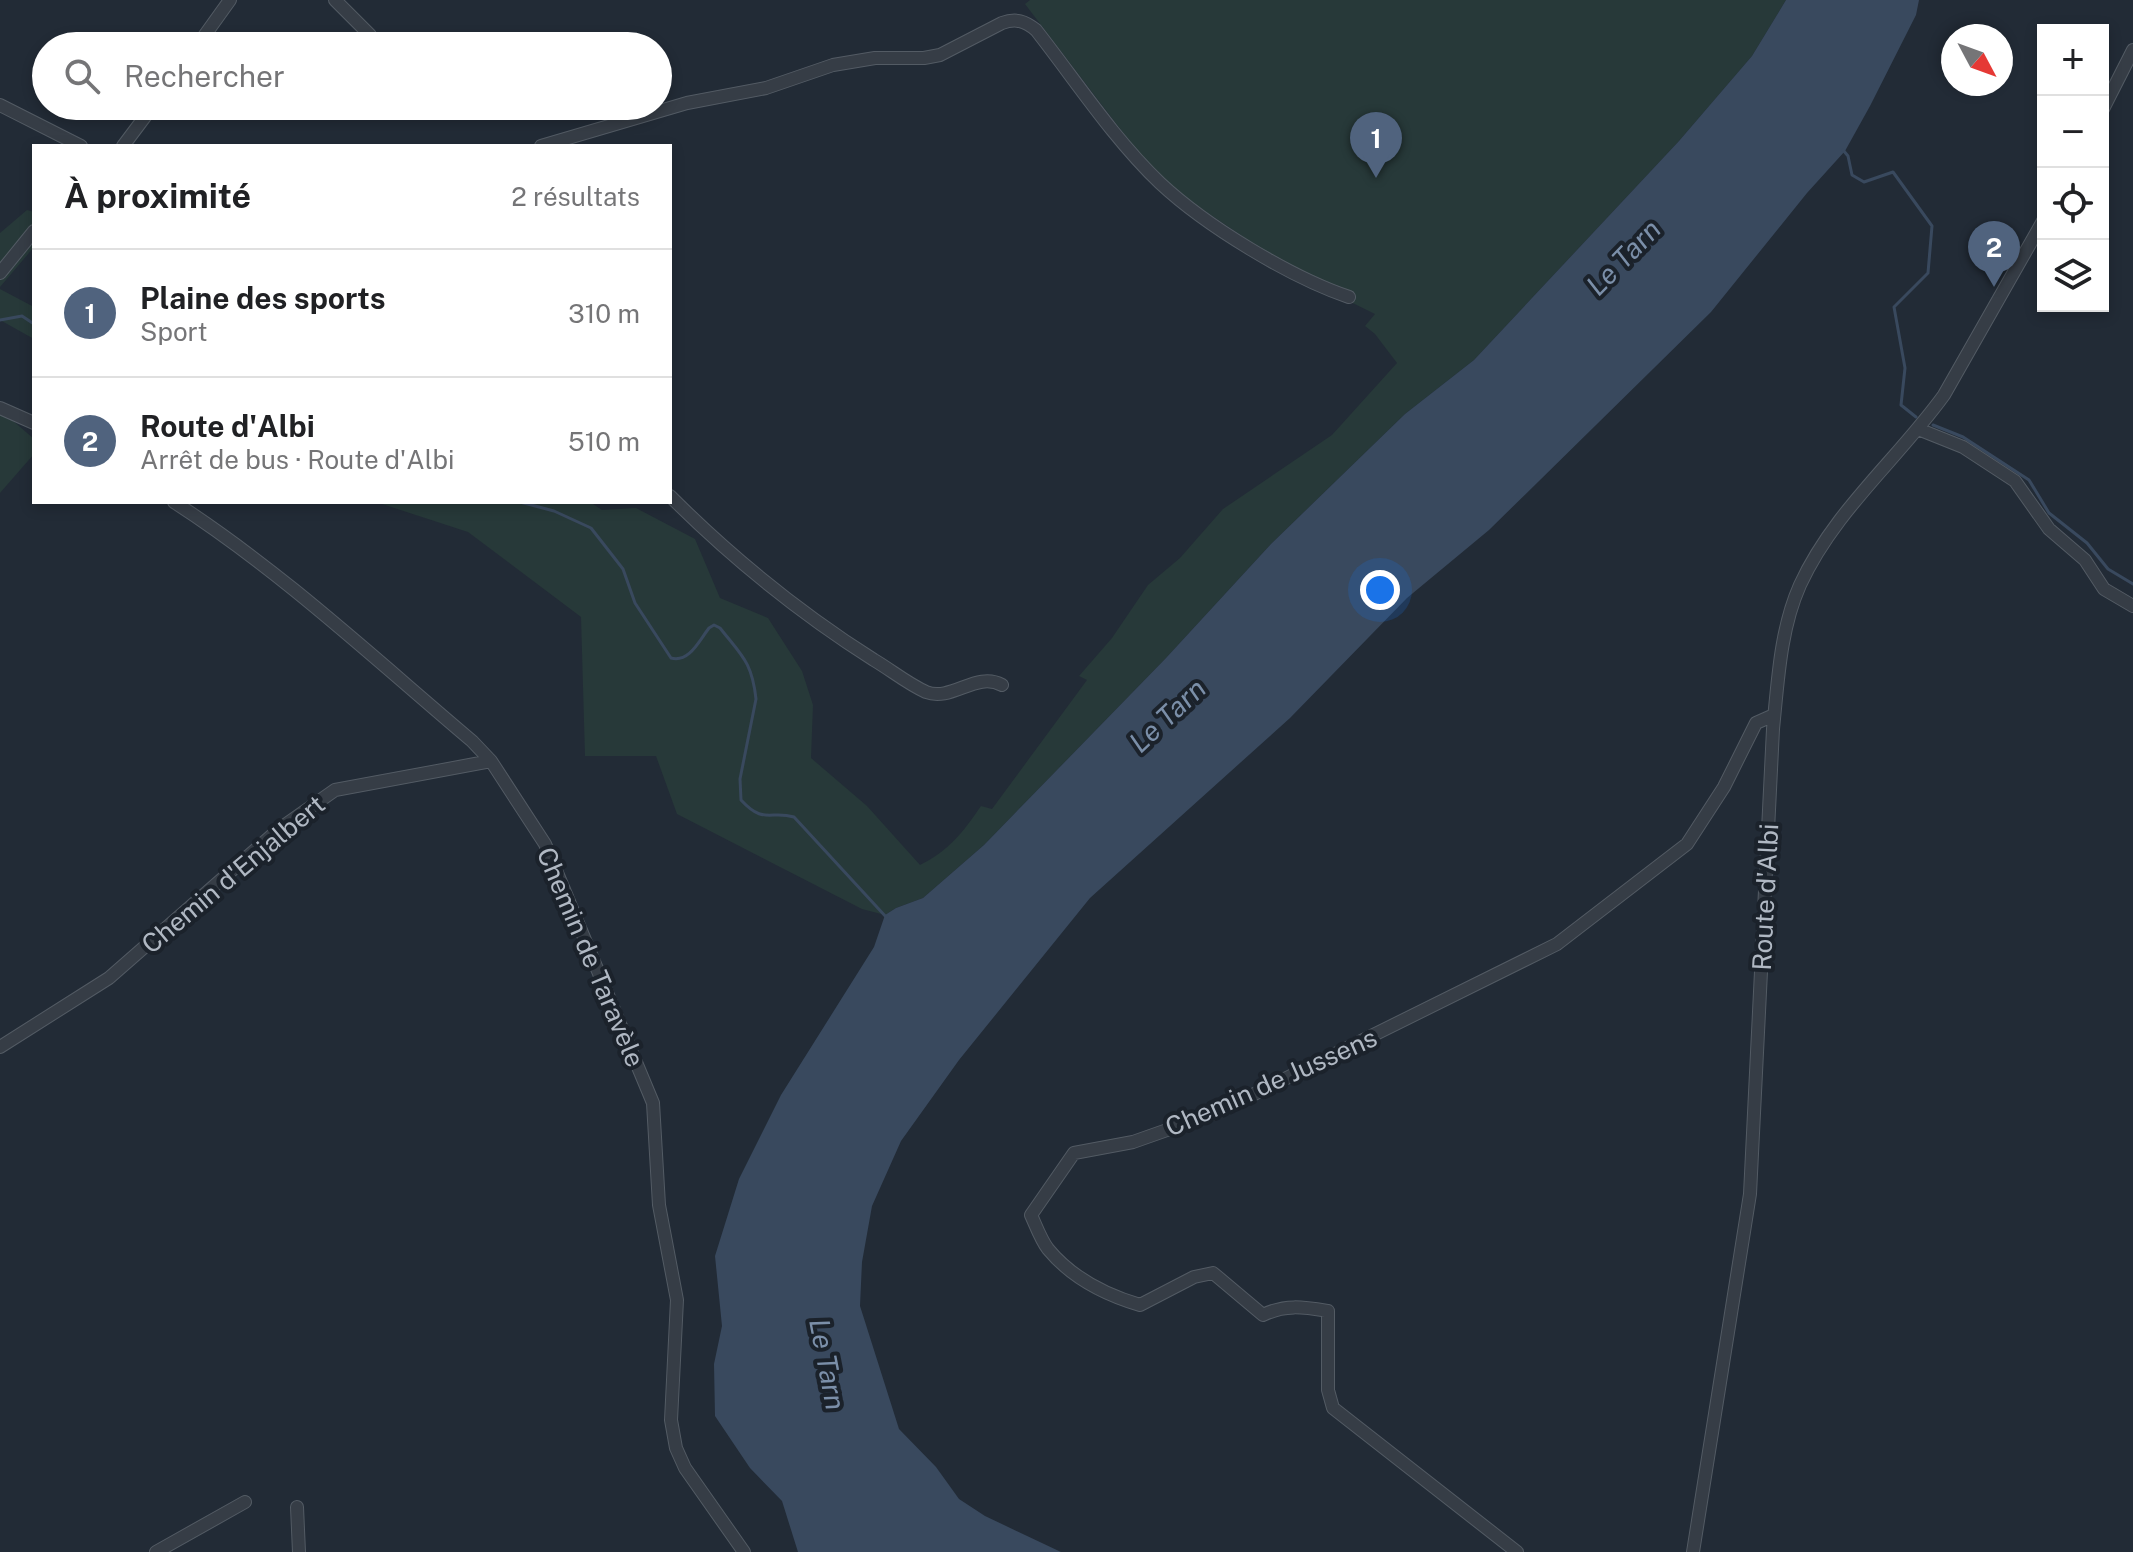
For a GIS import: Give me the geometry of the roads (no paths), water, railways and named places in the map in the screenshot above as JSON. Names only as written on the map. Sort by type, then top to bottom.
[{"type":"street","points":[[207,32],[230,0]]},
{"type":"street","points":[[335,0],[367,32]]},
{"type":"street","points":[[672,107],[766,88],[833,65],[875,58],[940,55],[1011,19],[1022,21],[1036,30],[1131,152],[1175,196],[1290,272],[1319,287],[1349,297]]},
{"type":"street","points":[[2109,97],[2133,50]]},
{"type":"street","points":[[0,105],[77,144]]},
{"type":"street","points":[[124,144],[142,120]]},
{"type":"street","points":[[548,144],[629,120]]},
{"type":"street","name":"Route d'Albi","points":[[1693,1552],[1750,1194],[1774,715],[1779,664],[1789,617],[1800,585],[1834,527],[1918,429],[1956,377],[2037,232]]},
{"type":"street","points":[[0,273],[32,233]]},
{"type":"street","points":[[0,408],[32,422]]},
{"type":"street","points":[[1918,429],[1963,447],[2015,481],[2049,529],[2085,560],[2104,589],[2133,606]]},
{"type":"street","points":[[672,498],[779,595],[921,690],[938,694],[986,680],[1002,685]]},
{"type":"street","name":"Chemin de Taravèle","points":[[177,504],[288,584],[472,741],[491,761],[545,844],[653,1103],[659,1205],[677,1300],[671,1420],[676,1448],[685,1468],[744,1552]]},
{"type":"street","name":"Chemin de Jussens","points":[[1517,1552],[1333,1408],[1328,1390],[1328,1311],[1296,1306],[1275,1309],[1263,1315],[1213,1273],[1194,1277],[1140,1305],[1110,1296],[1064,1265],[1046,1247],[1031,1215],[1074,1153],[1133,1142],[1218,1112],[1557,944],[1687,844],[1724,787],[1756,723],[1774,715]]},
{"type":"street","name":"Chemin d'Enjalbert","points":[[0,1047],[109,978],[278,830],[335,790],[491,761]]},
{"type":"street","points":[[156,1552],[245,1502]]},
{"type":"street","points":[[297,1507],[299,1552]]},
{"type":"water","name":"Le Tarn","points":[[1786,0],[1919,0],[1916,15],[1845,151],[1711,312],[1489,530],[1407,598],[1290,718],[1090,898],[959,1060],[901,1141],[872,1206],[862,1262],[860,1306],[899,1429],[936,1467],[959,1499],[985,1516],[1061,1552],[798,1552],[782,1501],[750,1468],[715,1416],[714,1364],[722,1326],[715,1256],[739,1179],[781,1095],[874,947],[885,915],[923,898],[984,845],[1166,658],[1271,544],[1405,414],[1474,360],[1679,141],[1752,56]]},
{"type":"waterway","points":[[1843,150],[1848,156],[1852,175],[1864,182],[1893,172],[1932,226],[1928,273],[1894,307],[1905,368],[1901,405],[1916,417]]},
{"type":"waterway","points":[[0,320],[22,316],[32,323]]},
{"type":"waterway","points":[[1933,425],[1963,437],[2029,480],[2049,513],[2087,543],[2108,569],[2133,584]]},
{"type":"waterway","points":[[528,504],[554,511],[591,528],[623,569],[635,603],[671,658],[688,654],[709,628],[714,625],[720,628],[749,668],[756,699],[740,779],[741,800],[762,815],[794,817],[887,918]]},
{"type":"place","name":"Plaine des sports","points":[[1376,178]]},
{"type":"place","name":"Route d'Albi","points":[[1994,287]]}]
